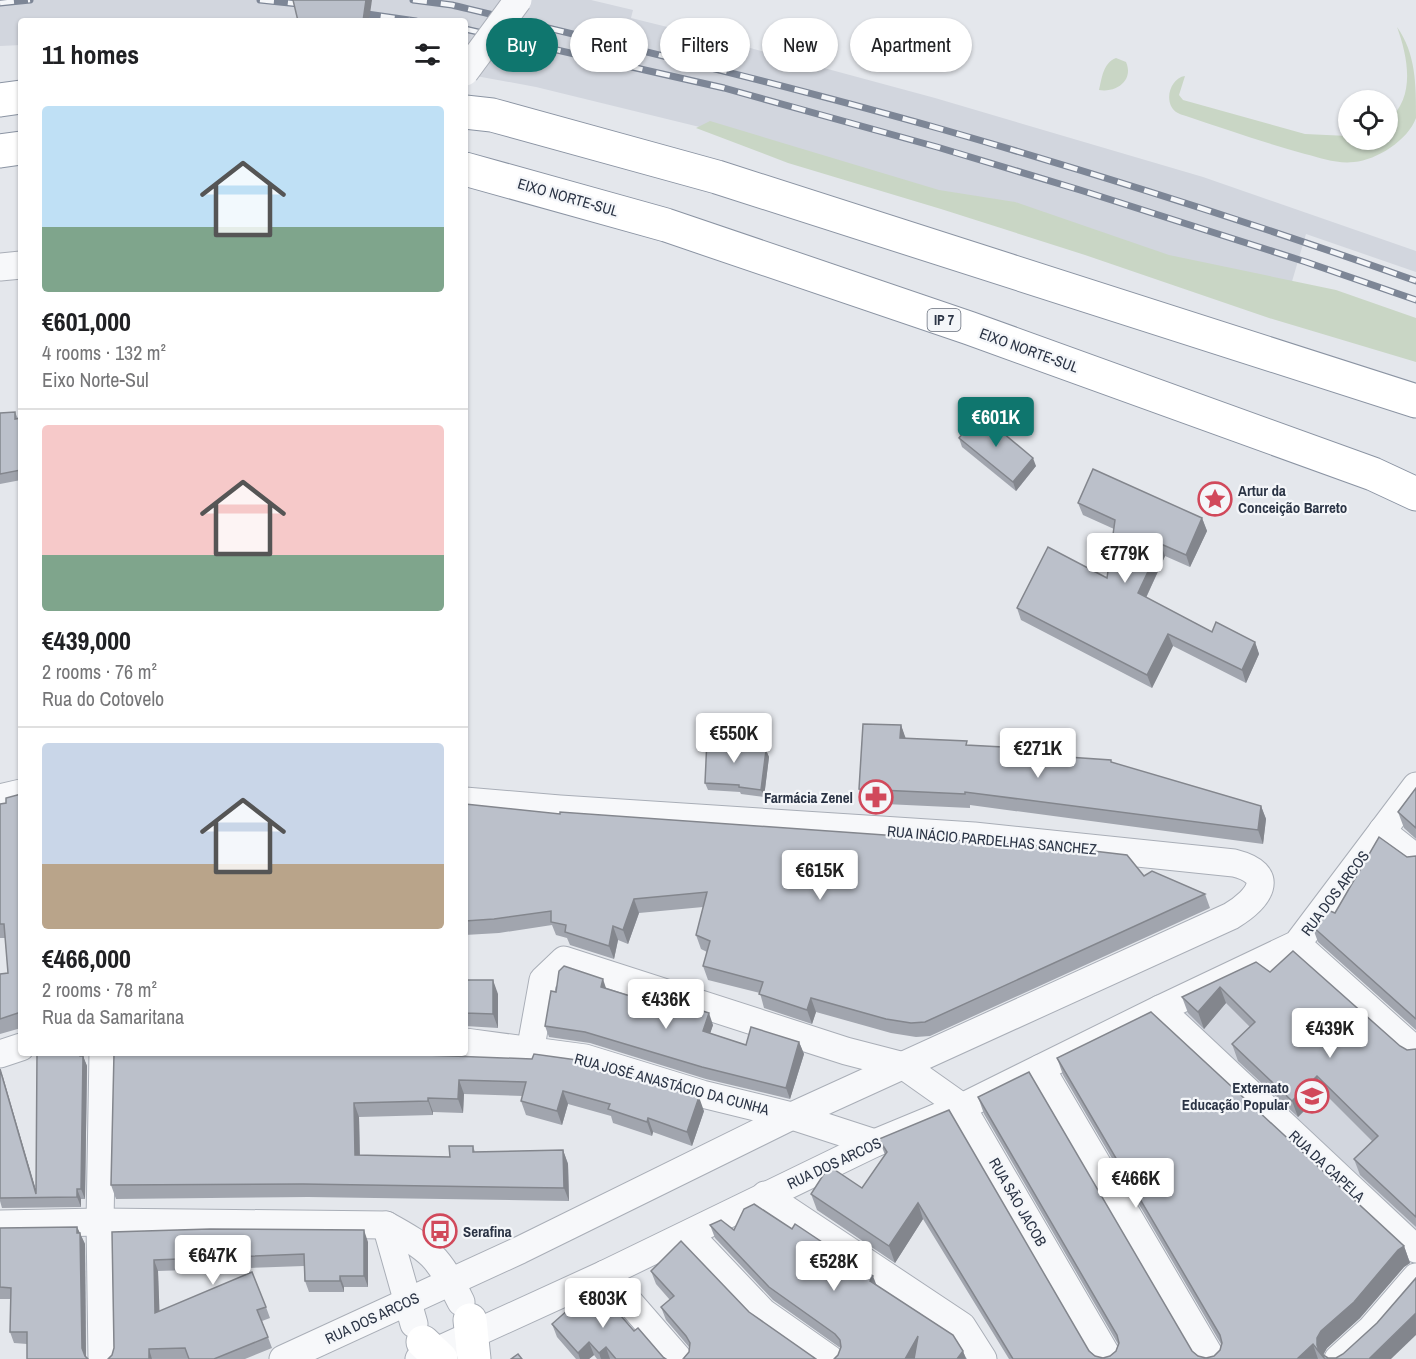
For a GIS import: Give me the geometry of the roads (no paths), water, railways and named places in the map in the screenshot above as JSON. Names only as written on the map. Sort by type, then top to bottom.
[{"type":"highway","points":[[0,100],[18,97]]},
{"type":"highway","points":[[468,112],[492,116],[717,177],[1416,401]]},
{"type":"highway","points":[[0,151],[18,148]]},
{"type":"highway","name":"EIXO NORTE-SUL","points":[[468,170],[666,225],[969,328],[1373,474],[1416,494]]},
{"type":"street","points":[[468,68],[518,0]]},
{"type":"street","name":"RUA DOS ARCOS","points":[[283,1359],[423,1340],[465,1320],[605,1274],[875,1143],[962,1107],[1297,944],[1416,786]]},
{"type":"street","points":[[0,798],[18,794]]},
{"type":"street","name":"RUA INÁCIO PARDELHAS SANCHEZ","points":[[468,801],[974,836],[1234,863],[1248,866],[1261,879]]},
{"type":"street","points":[[1382,831],[1416,858]]},
{"type":"street","name":"RUA DOS ARCOS","points":[[423,1340],[465,1320],[520,1250],[792,1116],[1231,916],[1256,897],[1261,879]]},
{"type":"street","points":[[1297,944],[1416,1051]]},
{"type":"street","points":[[530,1052],[543,980],[564,960],[846,1051],[904,1066]]},
{"type":"street","name":"RUA DA CAPELA","points":[[1160,1009],[1416,1249]]},
{"type":"street","name":"RUA JOSÉ ANASTÁCIO DA CUNHA","points":[[468,1042],[585,1058],[702,1094],[792,1116],[875,1143]]},
{"type":"street","points":[[0,1054],[18,1048]]},
{"type":"street","points":[[102,1359],[100,1222],[103,1056]]},
{"type":"street","name":"RUA SÃO JACOB","points":[[904,1066],[962,1107],[1108,1359]]},
{"type":"street","points":[[1041,1068],[1212,1359]]},
{"type":"street","points":[[765,1195],[962,1326],[983,1359]]},
{"type":"street","points":[[0,1224],[100,1222],[386,1225],[435,1257],[446,1270],[465,1320]]},
{"type":"street","points":[[386,1225],[423,1340]]},
{"type":"street","points":[[689,1234],[764,1312],[830,1359]]},
{"type":"street","points":[[605,1274],[679,1359]]},
{"type":"street","points":[[1338,1359],[1371,1329],[1416,1277]]},
{"type":"railway","points":[[0,3],[30,0]]},
{"type":"railway","points":[[260,0],[309,5]]},
{"type":"railway","points":[[413,0],[452,5],[636,49],[941,129],[1180,201],[1416,281]]},
{"type":"railway","points":[[353,12],[395,18]]},
{"type":"railway","points":[[468,30],[724,88],[937,147],[1306,262],[1416,300]]},
{"type":"place","name":"Artur da Conceição Barreto","points":[[1215,499]]},
{"type":"place","name":"Farmácia Zenel","points":[[876,797]]},
{"type":"place","name":"Externato Educação Popular","points":[[1312,1096]]},
{"type":"place","name":"Serafina","points":[[440,1231]]}]
